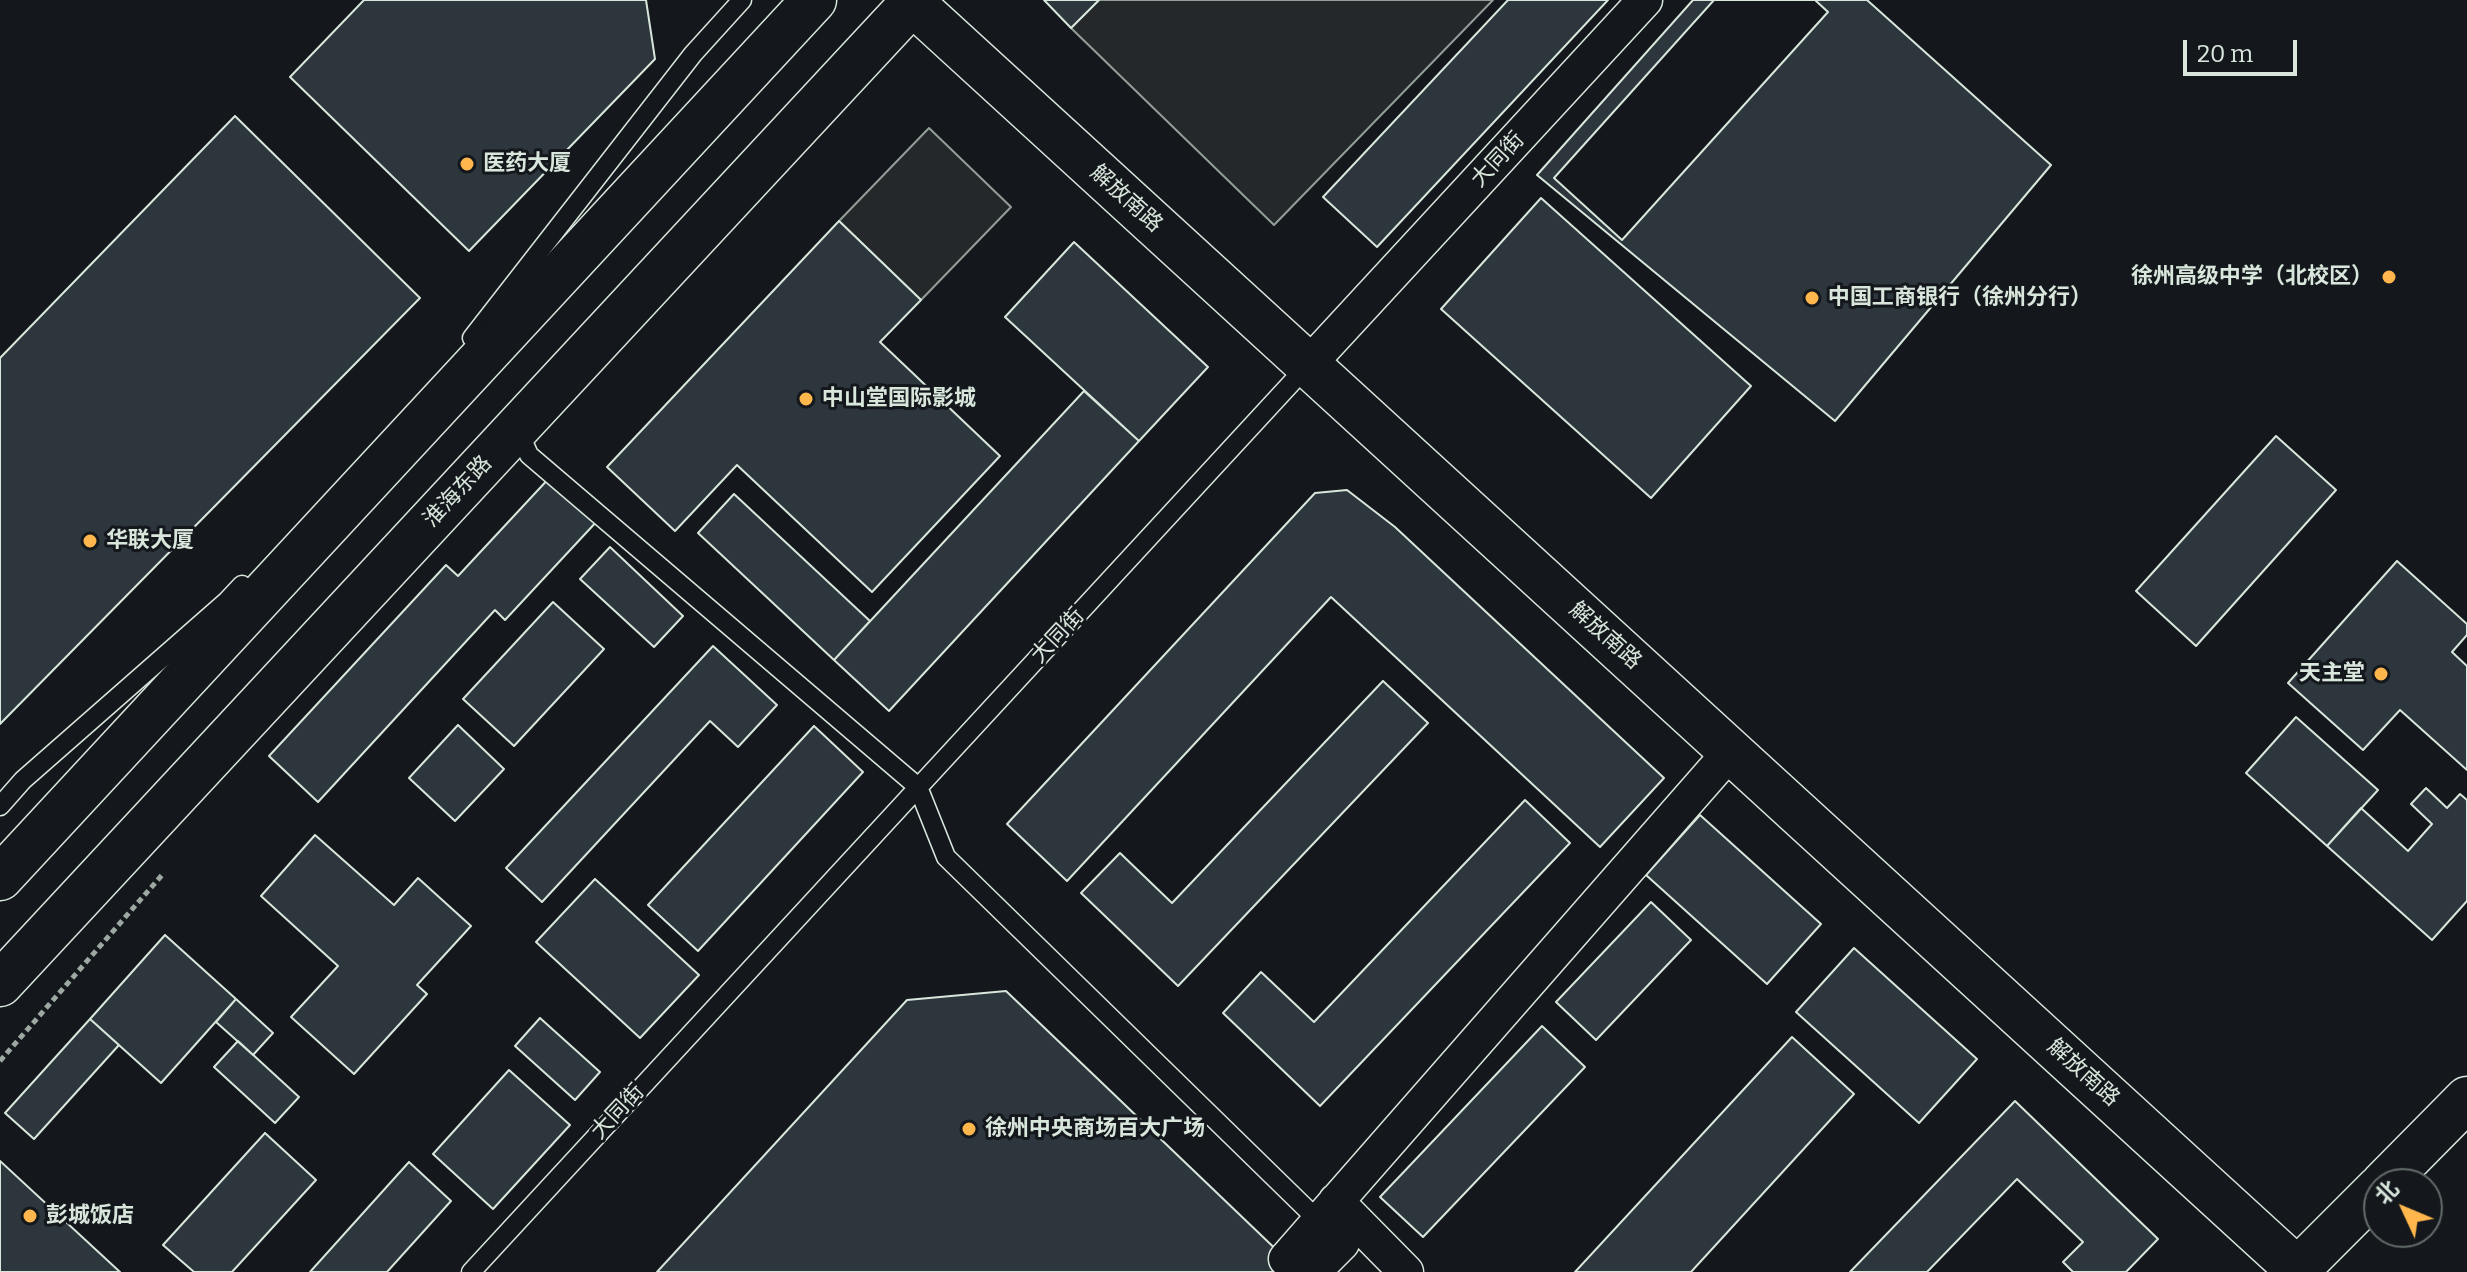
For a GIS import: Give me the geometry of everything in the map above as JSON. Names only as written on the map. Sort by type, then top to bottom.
[{"type":"main road","points":[[0,878],[814,0]]},
{"type":"main road","name":"解放南路","points":[[912,1],[2298,1271]]},
{"type":"main road","name":"淮海东路","points":[[0,984],[912,1]]},
{"type":"main road","points":[[2399,1168],[2467,1099]]},
{"type":"main road","points":[[2298,1271],[2363,1204]]},
{"type":"street","name":"大同街","points":[[1308,365],[1645,0]]},
{"type":"street","points":[[1299,1265],[1332,1221],[1731,751]]},
{"type":"street","points":[[1332,1221],[1406,1272]]},
{"type":"lane","points":[[461,349],[483,326],[693,54],[742,0]]},
{"type":"lane","name":"大同街","points":[[471,1272],[1308,365]]},
{"type":"lane","points":[[517,427],[529,455],[918,787],[946,857],[1332,1221]]},
{"type":"lane","points":[[0,806],[23,780],[227,601],[259,567]]},
{"type":"shaded area","points":[[1099,0],[1493,0],[1274,225],[1071,28]]},
{"type":"shaded area","points":[[929,128],[1011,207],[921,300],[839,221]]},
{"type":"building","name":"医药大厦","points":[[364,0],[646,0],[655,59],[469,251],[290,77]]},
{"type":"building","points":[[1044,0],[1099,0],[1071,28]]},
{"type":"building","points":[[1508,0],[1608,0],[1377,247],[1323,197]]},
{"type":"building","name":"中国工商银行（徐州分行）","points":[[1693,0],[1867,0],[2051,165],[1835,421],[1537,175]]},
{"type":"building","points":[[1714,0],[1815,0],[1828,12],[1622,240],[1554,178]]},
{"type":"building","name":"华联大厦","points":[[235,116],[420,298],[0,724],[0,358]]},
{"type":"building","points":[[1541,198],[1751,386],[1651,498],[1441,309]]},
{"type":"building","name":"中山堂国际影城","points":[[839,221],[921,300],[880,342],[1000,456],[872,592],[737,465],[675,531],[607,467]]},
{"type":"building","points":[[1074,242],[1208,367],[1139,441],[1005,317]]},
{"type":"building","points":[[1084,391],[1139,441],[889,711],[834,660]]},
{"type":"building","points":[[2276,436],[2336,490],[2196,646],[2136,591]]},
{"type":"building","points":[[552,475],[599,519],[505,620],[495,610],[318,802],[269,756],[446,565],[458,576]]},
{"type":"building","points":[[1347,490],[1395,527],[1664,778],[1600,847],[1331,597],[1067,881],[1007,824],[1315,493]]},
{"type":"building","points":[[734,494],[870,621],[834,660],[698,533]]},
{"type":"building","points":[[610,547],[683,616],[654,647],[580,579]]},
{"type":"building","name":"天主堂","points":[[2397,561],[2467,624],[2467,635],[2452,652],[2467,666],[2467,770],[2400,710],[2363,750],[2288,683]]},
{"type":"building","points":[[553,602],[604,649],[514,746],[463,699]]},
{"type":"building","points":[[713,646],[777,705],[738,747],[710,721],[542,902],[506,868]]},
{"type":"building","points":[[1383,681],[1428,723],[1178,986],[1081,893],[1120,853],[1172,903]]},
{"type":"building","points":[[2296,717],[2378,790],[2327,846],[2246,773]]},
{"type":"building","points":[[458,725],[504,769],[455,821],[409,778]]},
{"type":"building","points":[[814,726],[863,772],[698,951],[648,905]]},
{"type":"building","points":[[2426,788],[2447,808],[2460,794],[2467,800],[2467,901],[2432,940],[2327,846],[2361,808],[2408,851],[2432,824],[2411,804]]},
{"type":"building","points":[[1525,800],[1570,843],[1320,1106],[1223,1013],[1261,972],[1314,1022]]},
{"type":"building","points":[[1700,815],[1821,924],[1767,984],[1646,875]]},
{"type":"building","points":[[315,835],[394,905],[418,878],[471,926],[417,985],[427,994],[354,1074],[291,1017],[338,966],[261,896]]},
{"type":"building","points":[[595,879],[699,975],[640,1038],[536,942]]},
{"type":"building","points":[[1651,902],[1691,940],[1596,1040],[1556,1002]]},
{"type":"building","points":[[165,935],[236,999],[161,1083],[90,1019]]},
{"type":"building","points":[[1854,948],[1977,1059],[1919,1123],[1796,1012]]},
{"type":"building","name":"徐州中央商场百大广场","points":[[1006,991],[1286,1259],[1273,1272],[657,1272],[907,1000]]},
{"type":"building","points":[[236,999],[273,1033],[253,1055],[216,1022]]},
{"type":"building","points":[[540,1018],[600,1072],[575,1100],[515,1046]]},
{"type":"building","points":[[90,1019],[119,1045],[34,1139],[5,1113]]},
{"type":"building","points":[[1542,1026],[1585,1067],[1423,1237],[1380,1197]]},
{"type":"building","points":[[1792,1037],[1854,1094],[1691,1272],[1575,1272]]},
{"type":"building","points":[[238,1041],[299,1097],[275,1123],[214,1067]]},
{"type":"building","points":[[509,1070],[570,1125],[493,1209],[433,1154]]},
{"type":"building","points":[[2015,1101],[2158,1239],[2126,1272],[2073,1272],[2063,1262],[2083,1242],[2017,1179],[1927,1272],[1850,1272]]},
{"type":"building","points":[[265,1133],[316,1180],[232,1272],[194,1272],[163,1245]]},
{"type":"building","name":"彭城饭店","points":[[0,1161],[120,1272],[0,1272]]},
{"type":"building","points":[[409,1162],[451,1201],[387,1272],[310,1272]]},
{"type":"place","name":"医药大厦","points":[[467,164]]},
{"type":"place","name":"徐州高级中学（北校区）","points":[[2389,277]]},
{"type":"place","name":"中国工商银行（徐州分行）","points":[[1812,298]]},
{"type":"place","name":"中山堂国际影城","points":[[806,399]]},
{"type":"place","name":"华联大厦","points":[[90,541]]},
{"type":"place","name":"天主堂","points":[[2381,674]]},
{"type":"place","name":"徐州中央商场百大广场","points":[[969,1129]]},
{"type":"place","name":"彭城饭店","points":[[30,1216]]}]
